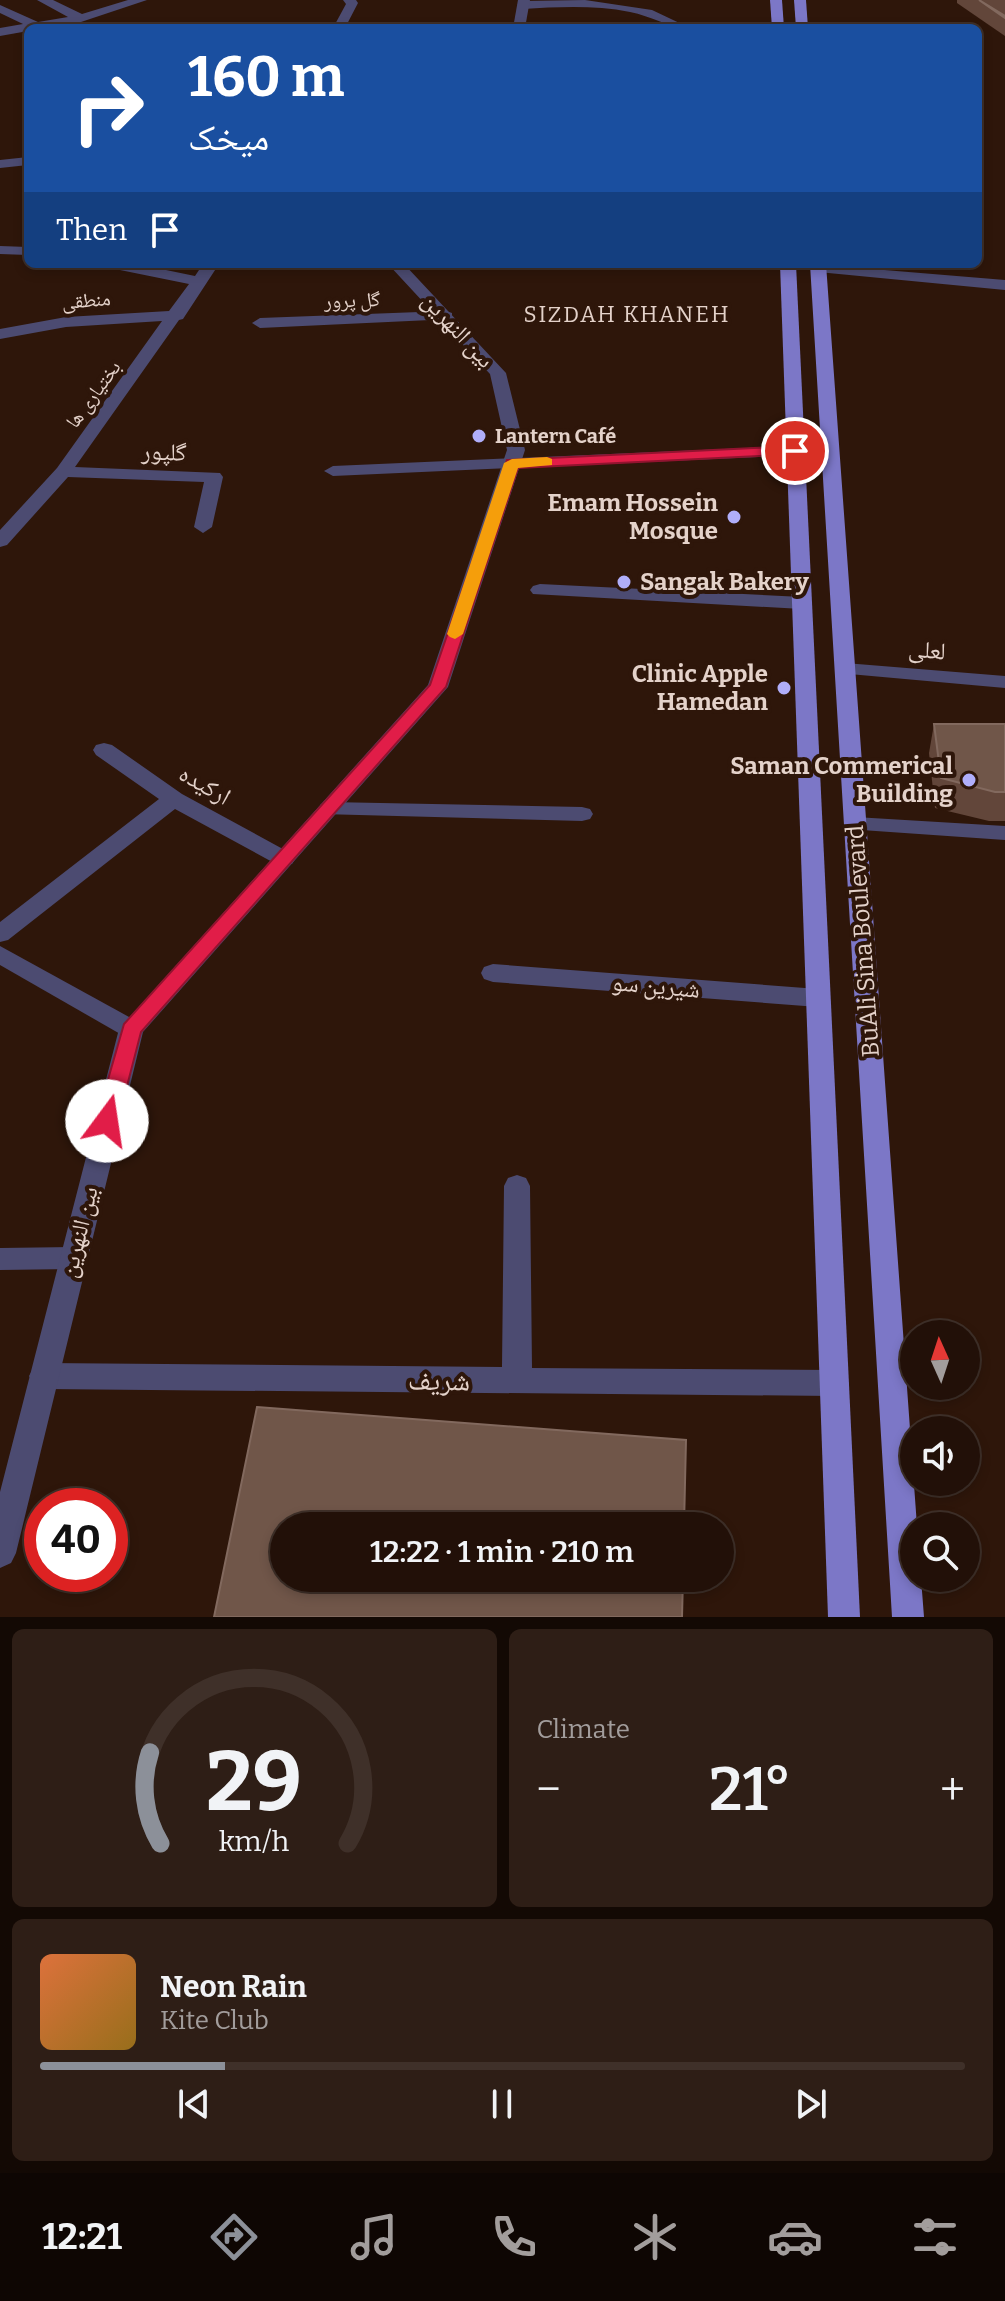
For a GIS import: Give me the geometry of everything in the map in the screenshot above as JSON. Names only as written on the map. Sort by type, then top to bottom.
[{"type":"main road","points":[[776,0],[778,24]]},
{"type":"main road","points":[[800,0],[802,24]]},
{"type":"main road","name":"BuAli Sina Boulevard","points":[[788,268],[844,1617]]},
{"type":"main road","name":"BuAli Sina Boulevard","points":[[818,268],[908,1617]]},
{"type":"street","points":[[43,0],[77,22]]},
{"type":"street","points":[[57,24],[77,22],[141,0]]},
{"type":"street","points":[[341,24],[352,3],[349,0]]},
{"type":"street","points":[[520,24],[524,2],[587,3],[645,10],[675,24]]},
{"type":"street","points":[[0,9],[14,4]]},
{"type":"street","points":[[0,9],[33,24]]},
{"type":"street","points":[[0,32],[24,28]]},
{"type":"street","points":[[0,164],[24,161]]},
{"type":"street","points":[[0,250],[24,251]]},
{"type":"street","points":[[134,268],[201,282]]},
{"type":"street","name":"بختیاری ها","points":[[0,541],[63,472],[209,268]]},
{"type":"street","name":"بین النهرین","points":[[0,1553],[131,1029],[438,687],[512,463],[516,450],[498,373],[400,268]]},
{"type":"street","points":[[846,268],[1005,285]]},
{"type":"street","name":"منطقی","points":[[0,334],[36,325],[100,317],[177,316]]},
{"type":"street","name":"گل پرور","points":[[260,323],[446,316]]},
{"type":"street","points":[[333,471],[795,451]]},
{"type":"street","name":"گلپور","points":[[63,472],[214,477],[203,527]]},
{"type":"street","points":[[540,590],[802,603]]},
{"type":"street","name":"لعلی","points":[[845,669],[1005,682]]},
{"type":"street","name":"ارکیده","points":[[104,750],[174,799],[284,859]]},
{"type":"street","points":[[0,934],[174,799]]},
{"type":"street","points":[[329,809],[582,814]]},
{"type":"street","points":[[855,824],[1005,833]]},
{"type":"street","points":[[0,954],[131,1029]]},
{"type":"street","name":"شیرین سو","points":[[493,973],[818,998]]},
{"type":"street","points":[[517,1186],[517,1380]]},
{"type":"street","points":[[0,1259],[73,1258]]},
{"type":"street","name":"شریف","points":[[44,1376],[834,1383]]},
{"type":"building","points":[[934,724],[1005,724],[1005,792],[941,778]]},
{"type":"building","points":[[257,1407],[686,1440],[684,1512],[270,1512],[270,1592],[683,1592],[682,1617],[214,1617]]},
{"type":"slow traffic","points":[[455,634],[512,463],[547,462]]},
{"type":"place","name":"Lantern Café","points":[[479,436]]},
{"type":"place","name":"Emam Hossein Mosque","points":[[734,517]]},
{"type":"place","name":"Sangak Bakery","points":[[624,582]]},
{"type":"place","name":"Clinic Apple Hamedan","points":[[784,688]]},
{"type":"place","name":"Saman Commerical Building","points":[[969,780]]},
{"type":"district","name":"SIZDAH KHANEH","points":[[627,314]]},
{"type":"route","points":[[107,1121],[131,1029],[438,687],[512,463],[795,451]]}]
